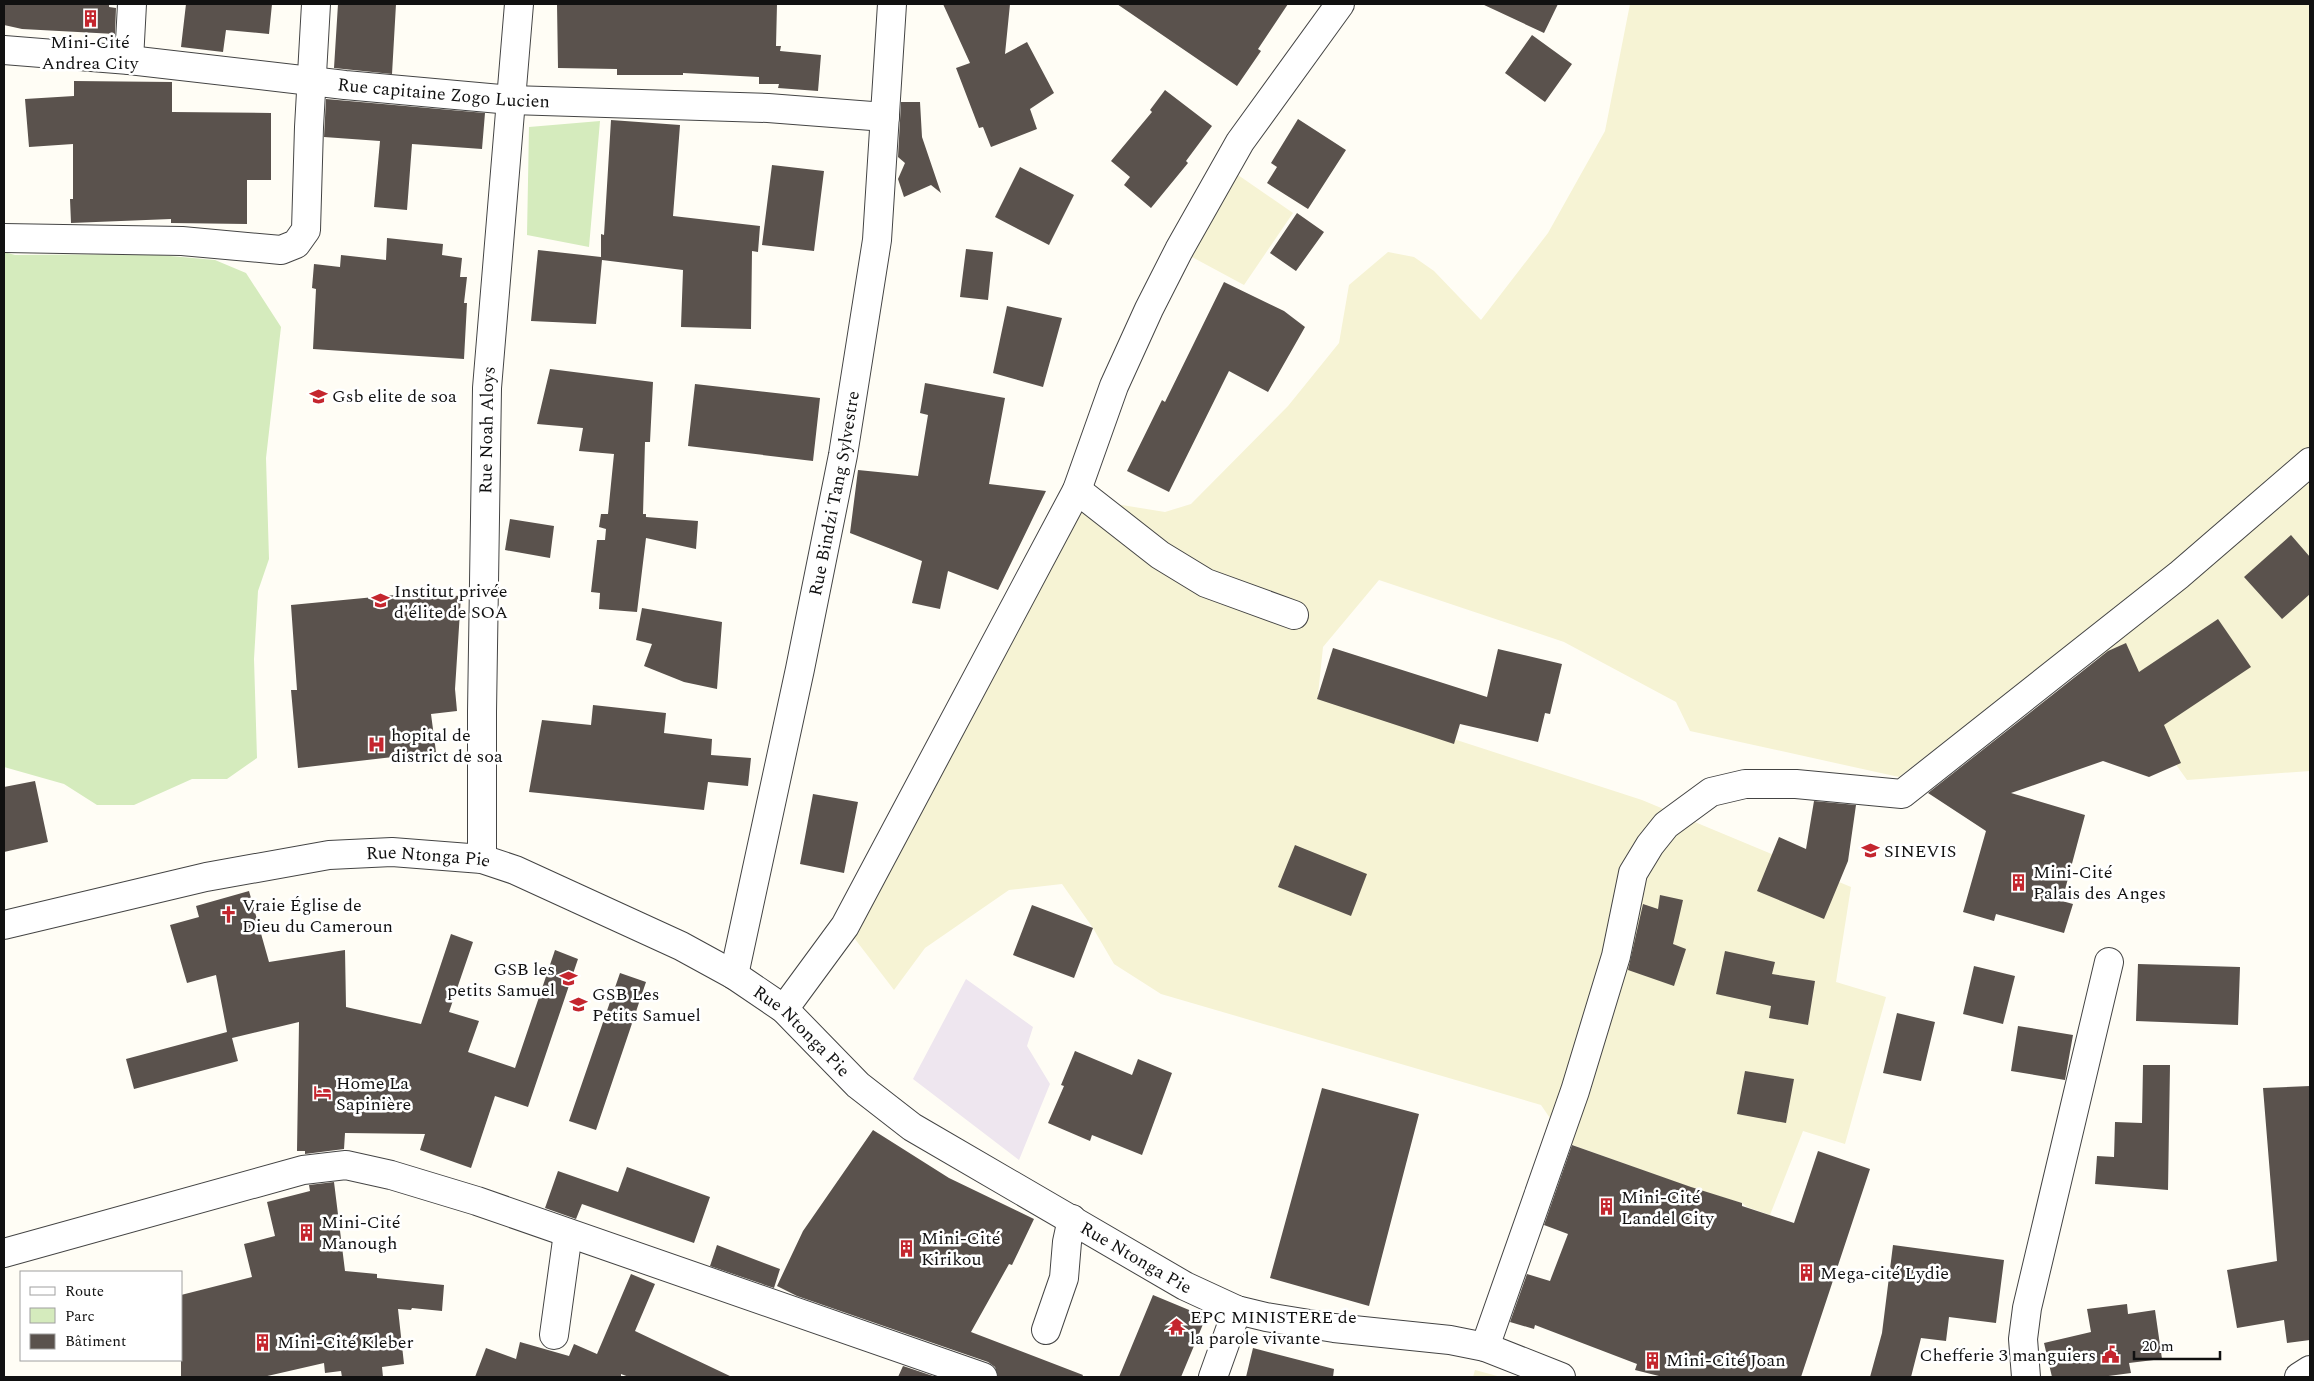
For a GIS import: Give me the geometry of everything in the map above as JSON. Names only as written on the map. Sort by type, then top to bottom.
[{"type":"street","points":[[129,60],[132,4]]},
{"type":"street","points":[[4,238],[182,241],[281,250],[296,244],[306,230],[316,4]]},
{"type":"street","name":"Rue Noah Aloys","points":[[482,858],[482,712],[487,388],[519,4]]},
{"type":"street","name":"Rue Bindzi Tang Sylvestre","points":[[734,975],[800,669],[843,454],[877,240],[892,4]]},
{"type":"street","points":[[784,1009],[845,926],[1077,490],[1114,386],[1149,309],[1184,241],[1240,142],[1340,4]]},
{"type":"street","name":"Rue capitaine Zogo Lucien","points":[[4,50],[129,60],[312,81],[511,100],[768,108],[885,117]]},
{"type":"street","points":[[1485,1347],[1575,1091],[1616,956],[1633,873],[1650,845],[1666,825],[1711,792],[1745,784],[1796,784],[1902,794],[2179,575],[2310,462]]},
{"type":"street","points":[[1077,490],[1160,555],[1206,583],[1294,615]]},
{"type":"street","name":"Rue Ntonga Pie","points":[[4,925],[206,877],[329,855],[392,852],[482,858],[515,870],[681,946],[734,975],[784,1009],[858,1085],[912,1127],[1185,1286],[1237,1310],[1266,1317],[1334,1328],[1450,1340],[1485,1347],[1561,1377]]},
{"type":"street","points":[[2026,1377],[2023,1339],[2026,1308],[2109,962]]},
{"type":"street","points":[[4,1253],[303,1170],[346,1165],[391,1175],[476,1201],[983,1377]]},
{"type":"street","points":[[1046,1330],[1064,1278],[1067,1242],[1072,1219]]},
{"type":"street","points":[[554,1335],[568,1233]]},
{"type":"street","points":[[1213,1377],[1237,1310]]},
{"type":"street","points":[[2299,1377],[2310,1370]]},
{"type":"shaded area","points":[[1630,4],[2310,4],[2310,771],[2187,780],[2099,657],[2061,654],[2021,688],[1978,716],[1899,777],[1690,731],[1676,702],[1564,642],[1379,580],[1323,647],[1318,695],[1642,800],[1851,887],[1836,982],[1886,997],[1845,1144],[1803,1131],[1770,1215],[1747,1207],[1742,1203],[1695,1189],[1567,1143],[1541,1105],[1161,994],[1114,964],[1093,928],[1062,884],[1009,890],[925,948],[894,990],[845,926],[1077,490],[1091,500],[1165,512],[1191,504],[1288,406],[1339,343],[1349,285],[1388,252],[1414,257],[1434,271],[1481,320],[1548,233],[1605,131]]},
{"type":"shaded area","points":[[1225,166],[1293,213],[1244,285],[1179,250]]},
{"type":"shaded area","points":[[966,979],[1033,1027],[1027,1046],[1050,1084],[1019,1160],[913,1079]]},
{"type":"shaded area","points":[[1475,1370],[1501,1377],[1473,1377]]},
{"type":"green space","points":[[600,121],[589,247],[527,235],[529,127]]},
{"type":"green space","points":[[4,252],[15,255],[148,254],[215,260],[246,273],[281,327],[266,458],[269,559],[258,591],[254,659],[257,758],[227,779],[192,779],[134,805],[97,805],[64,784],[4,767]]},
{"type":"building","points":[[4,4],[109,4],[109,7],[116,8],[115,34],[22,29],[4,25]]},
{"type":"building","points":[[186,4],[272,4],[269,34],[226,30],[223,52],[181,47]]},
{"type":"building","points":[[338,4],[396,4],[392,74],[334,68]]},
{"type":"building","points":[[557,4],[777,4],[776,46],[781,46],[780,51],[821,55],[818,91],[778,88],[779,84],[759,84],[759,77],[683,73],[683,75],[617,75],[617,69],[558,68]]},
{"type":"building","points":[[943,4],[1010,4],[1005,54],[1027,42],[1054,93],[1030,109],[1037,129],[991,147],[983,127],[979,128],[956,68],[970,63]]},
{"type":"building","points":[[1117,4],[1288,4],[1258,49],[1261,51],[1237,86]]},
{"type":"building","points":[[1482,4],[1558,4],[1544,33]]},
{"type":"building","points":[[1532,35],[1572,64],[1545,102],[1505,73]]},
{"type":"building","points":[[74,81],[172,82],[172,112],[271,113],[271,180],[247,180],[247,224],[171,223],[171,219],[71,223],[70,199],[73,199],[73,144],[29,147],[25,99],[74,96]]},
{"type":"building","points":[[1165,90],[1212,126],[1186,161],[1188,163],[1151,208],[1124,185],[1130,177],[1111,161],[1152,112],[1150,110]]},
{"type":"building","points":[[326,99],[485,113],[482,149],[412,144],[407,210],[374,207],[380,141],[324,137]]},
{"type":"building","points":[[901,102],[920,102],[922,137],[941,193],[931,185],[904,197],[898,179],[905,163],[898,157]]},
{"type":"building","points":[[1298,119],[1346,150],[1308,209],[1267,183],[1277,167],[1271,163]]},
{"type":"building","points":[[611,120],[680,125],[673,216],[760,226],[758,252],[752,251],[751,329],[681,327],[683,270],[602,260],[596,324],[531,321],[538,250],[601,257],[601,234],[604,235]]},
{"type":"building","points":[[772,165],[824,171],[814,251],[762,245]]},
{"type":"building","points":[[1020,167],[1074,195],[1049,245],[995,217]]},
{"type":"building","points":[[1297,213],[1324,232],[1296,271],[1270,253]]},
{"type":"building","points":[[387,238],[443,244],[442,255],[462,258],[460,277],[467,277],[464,303],[467,303],[464,359],[313,349],[316,289],[312,288],[314,264],[340,267],[341,255],[386,260]]},
{"type":"building","points":[[966,249],[993,252],[988,300],[960,297]]},
{"type":"building","points":[[1224,282],[1284,311],[1305,327],[1268,392],[1229,371],[1169,492],[1127,471],[1162,400],[1165,402]]},
{"type":"building","points":[[1007,306],[1062,318],[1043,387],[993,373]]},
{"type":"building","points":[[550,369],[653,382],[650,442],[645,442],[643,514],[646,514],[646,517],[698,521],[696,549],[646,538],[637,612],[599,609],[600,593],[591,592],[597,540],[605,540],[606,529],[599,527],[601,514],[608,514],[614,454],[579,451],[583,428],[537,424]]},
{"type":"building","points":[[925,383],[1005,398],[989,484],[1046,491],[998,590],[948,571],[940,609],[912,603],[922,561],[850,533],[858,470],[918,476],[928,415],[920,413]]},
{"type":"building","points":[[695,384],[820,398],[813,461],[688,446]]},
{"type":"building","points":[[510,519],[554,526],[550,558],[505,550]]},
{"type":"building","points":[[2291,535],[2310,557],[2310,594],[2282,619],[2244,577]]},
{"type":"building","points":[[406,594],[461,596],[455,689],[457,711],[431,714],[436,752],[298,768],[291,690],[297,690],[291,605]]},
{"type":"building","points":[[642,608],[722,622],[717,689],[684,682],[644,666],[652,644],[636,640]]},
{"type":"building","points":[[2218,619],[2251,667],[2164,725],[2181,763],[2149,777],[2103,761],[2011,793],[2085,815],[2062,901],[2073,904],[2064,933],[1996,914],[1994,921],[1963,912],[1986,831],[1928,793],[2108,651],[2126,643],[2139,672]]},
{"type":"building","points":[[1333,648],[1487,697],[1498,649],[1562,664],[1550,714],[1545,713],[1538,742],[1460,724],[1454,744],[1317,699]]},
{"type":"building","points":[[593,705],[666,713],[664,733],[712,739],[711,755],[751,758],[748,786],[708,782],[704,810],[529,792],[542,720],[591,725]]},
{"type":"building","points":[[35,781],[48,842],[4,852],[4,787]]},
{"type":"building","points":[[813,794],[858,802],[844,873],[800,864]]},
{"type":"building","points":[[1814,801],[1856,805],[1848,861],[1824,919],[1757,891],[1779,837],[1806,849]]},
{"type":"building","points":[[1295,845],[1367,874],[1351,916],[1278,887]]},
{"type":"building","points":[[249,891],[269,962],[345,950],[346,1007],[421,1024],[451,934],[473,942],[449,1012],[479,1021],[468,1052],[515,1068],[555,950],[578,959],[528,1107],[495,1096],[471,1168],[420,1150],[425,1134],[345,1133],[344,1149],[305,1154],[305,1151],[297,1151],[299,1022],[232,1038],[238,1061],[134,1089],[126,1059],[227,1032],[216,975],[187,983],[170,925],[199,917],[196,906]]},
{"type":"building","points":[[1660,895],[1683,900],[1673,944],[1686,949],[1674,986],[1628,970],[1643,904],[1658,909]]},
{"type":"building","points":[[1032,905],[1093,928],[1074,978],[1013,955]]},
{"type":"building","points":[[1725,951],[1775,962],[1772,974],[1815,981],[1808,1025],[1769,1018],[1771,1006],[1716,994]]},
{"type":"building","points":[[2138,964],[2240,967],[2238,1025],[2136,1021]]},
{"type":"building","points":[[1974,966],[2015,976],[2003,1024],[1963,1014]]},
{"type":"building","points":[[620,973],[646,982],[596,1130],[569,1121]]},
{"type":"building","points":[[1897,1013],[1935,1022],[1921,1081],[1883,1073]]},
{"type":"building","points":[[2018,1026],[2073,1035],[2065,1080],[2011,1071]]},
{"type":"building","points":[[1075,1051],[1132,1075],[1138,1059],[1172,1073],[1142,1155],[1092,1135],[1090,1141],[1048,1123],[1064,1086],[1061,1085]]},
{"type":"building","points":[[2143,1065],[2170,1065],[2168,1190],[2095,1184],[2097,1156],[2114,1157],[2115,1122],[2142,1123]]},
{"type":"building","points":[[1745,1071],[1794,1079],[1786,1123],[1737,1114]]},
{"type":"building","points":[[2310,1086],[2310,1340],[2287,1343],[2284,1320],[2237,1328],[2227,1270],[2277,1261],[2263,1088]]},
{"type":"building","points":[[1322,1088],[1419,1114],[1369,1306],[1270,1278]]},
{"type":"building","name":"Mini-Cité Kirikou","points":[[873,1130],[949,1178],[1034,1219],[1012,1265],[1009,1264],[971,1332],[1083,1375],[1082,1377],[998,1377],[995,1367],[988,1362],[797,1296],[777,1286],[803,1231]]},
{"type":"building","points":[[1572,1145],[1742,1203],[1742,1206],[1794,1223],[1818,1151],[1870,1169],[1801,1377],[1663,1377],[1635,1370],[1637,1364],[1535,1325],[1534,1329],[1510,1322],[1527,1274],[1550,1281],[1568,1234],[1544,1225]]},
{"type":"building","points":[[627,1167],[710,1197],[694,1243],[582,1204],[576,1219],[545,1208],[558,1171],[618,1192]]},
{"type":"building","points":[[334,1182],[345,1271],[377,1274],[377,1278],[444,1285],[442,1311],[412,1308],[411,1310],[398,1309],[404,1364],[382,1367],[383,1377],[342,1377],[341,1371],[325,1373],[324,1363],[263,1377],[181,1377],[182,1295],[252,1277],[244,1244],[275,1236],[267,1202],[310,1191],[309,1185]]},
{"type":"building","points":[[717,1245],[780,1269],[774,1288],[710,1266]]},
{"type":"building","points":[[1893,1245],[2004,1260],[1996,1323],[1949,1317],[1946,1341],[1921,1338],[1911,1377],[1870,1377],[1882,1333]]},
{"type":"building","points":[[631,1274],[655,1284],[635,1331],[732,1377],[629,1377],[621,1374],[621,1377],[475,1377],[486,1348],[516,1359],[520,1342],[569,1356],[574,1344],[597,1354]]},
{"type":"building","points":[[1153,1295],[1206,1317],[1181,1377],[1119,1377]]},
{"type":"building","points":[[2127,1304],[2128,1314],[2155,1310],[2162,1359],[2129,1363],[2131,1373],[2101,1377],[2052,1377],[2044,1343],[2091,1332],[2087,1309]]},
{"type":"building","points":[[1253,1348],[1334,1369],[1333,1377],[1246,1377]]},
{"type":"building","points":[[903,1366],[936,1377],[898,1377]]},
{"type":"place","name":"Mini-Cité Andrea City","points":[[90,19]]},
{"type":"place","name":"Gsb elite de soa","points":[[318,396]]},
{"type":"place","name":"Institut privée d'élite de SOA","points":[[380,601]]},
{"type":"place","name":"hopital de district de soa","points":[[377,745]]},
{"type":"place","name":"SINEVIS","points":[[1870,851]]},
{"type":"place","name":"Mini-Cité Palais des Anges","points":[[2019,882]]},
{"type":"place","name":"Vraie Église de Dieu du Cameroun","points":[[228,915]]},
{"type":"place","name":"GSB les petits Samuel","points":[[569,979]]},
{"type":"place","name":"GSB Les Petits Samuel","points":[[578,1004]]},
{"type":"place","name":"Home La Sapinière","points":[[322,1093]]},
{"type":"place","name":"Mini-Cité Landel City","points":[[1607,1207]]},
{"type":"place","name":"Mini-Cité Manough","points":[[307,1232]]},
{"type":"place","name":"Mini-Cité Kirikou","points":[[907,1248]]},
{"type":"place","name":"Mega-cité Lydie","points":[[1806,1273]]},
{"type":"place","name":"EPC MINISTERE de la parole vivante","points":[[1176,1327]]},
{"type":"place","name":"Mini-Cité Kleber","points":[[263,1342]]},
{"type":"place","name":"Chefferie 3 manguiers","points":[[2110,1355]]},
{"type":"place","name":"Mini-Cité Joan","points":[[1652,1360]]}]
